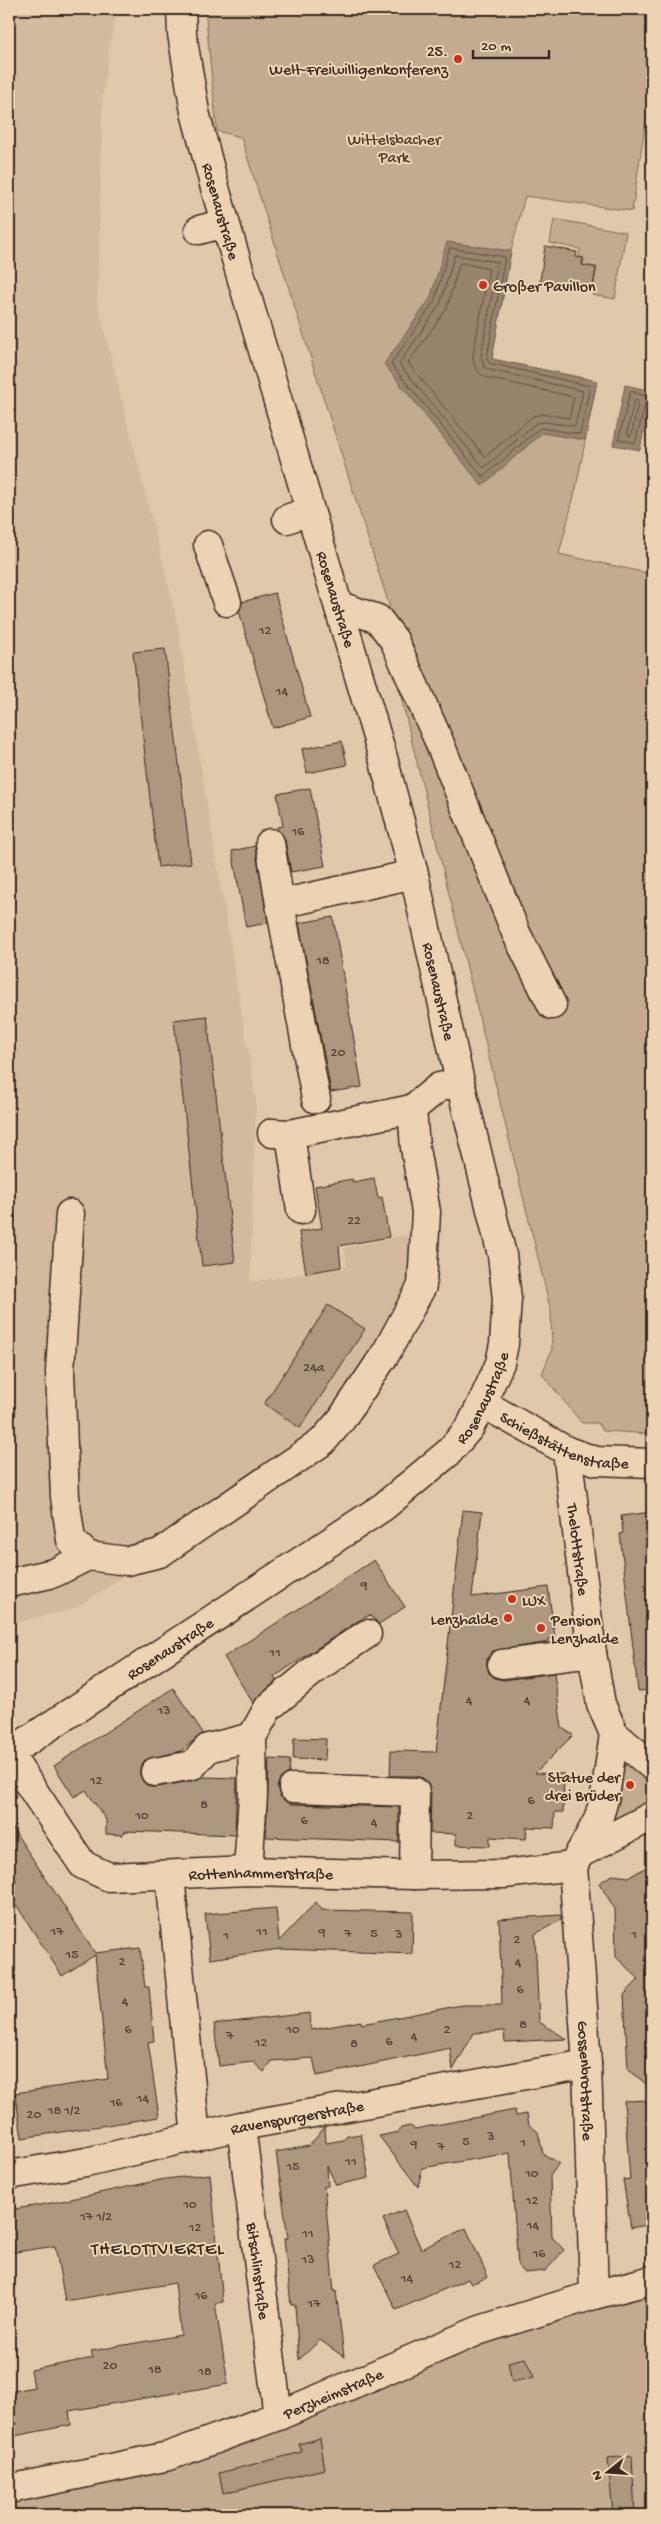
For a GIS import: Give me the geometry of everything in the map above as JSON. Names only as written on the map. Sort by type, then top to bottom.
[{"type":"street","name":"Rosenaustraße","points":[[9,1753],[384,1507],[448,1453],[470,1427],[500,1362],[504,1344],[507,1299],[502,1255],[460,1082],[414,874],[340,606],[298,515],[225,223],[195,112],[182,34],[181,9]]},
{"type":"street","points":[[199,230],[225,223]]},
{"type":"street","points":[[208,546],[228,602]]},
{"type":"street","points":[[340,606],[378,620],[394,640],[438,739],[516,933],[552,1005]]},
{"type":"street","points":[[270,843],[316,1099]]},
{"type":"street","points":[[280,904],[414,874]]},
{"type":"street","points":[[301,1210],[281,1133],[412,1109],[439,1087],[460,1082]]},
{"type":"street","points":[[9,1583],[54,1573],[88,1556],[127,1561],[160,1553],[322,1442],[341,1420],[386,1353],[422,1286],[426,1212],[415,1148],[412,1109]]},
{"type":"street","points":[[70,1214],[60,1371],[65,1497],[72,1540],[88,1556]]},
{"type":"street","name":"Schießstättenstraße","points":[[482,1403],[567,1451],[596,1461],[652,1463]]},
{"type":"street","name":"Thelottstraße","points":[[567,1451],[592,1653],[601,1704],[614,1734],[652,1766]]},
{"type":"street","points":[[248,1871],[253,1795],[252,1737],[268,1708],[319,1666],[367,1634]]},
{"type":"street","points":[[502,1664],[592,1653]]},
{"type":"street","points":[[576,1860],[598,1820],[605,1796],[614,1734]]},
{"type":"street","points":[[155,1772],[192,1765],[208,1748],[252,1737]]},
{"type":"street","name":"Rottenhammerstraße","points":[[9,1753],[83,1865],[109,1877],[170,1876],[248,1871],[414,1875],[504,1874],[576,1860]]},
{"type":"street","points":[[293,1788],[415,1792],[414,1875]]},
{"type":"street","points":[[576,1860],[652,1816]]},
{"type":"street","name":"Gossenbrotstraße","points":[[576,1860],[587,2064],[594,2295]]},
{"type":"street","points":[[170,1876],[196,2137]]},
{"type":"street","name":"Ravenspurgerstraße","points":[[9,2175],[86,2162],[241,2126],[587,2064]]},
{"type":"street","name":"Bitschlinstraße","points":[[241,2126],[278,2416]]},
{"type":"street","name":"Perzheimstraße","points":[[9,2489],[169,2456],[278,2416],[480,2330],[594,2295],[652,2280]]},
{"type":"shaded area","points":[[9,9],[116,9],[103,89],[97,302],[175,611],[256,1099],[250,1282],[347,1267],[344,1248],[440,1228],[354,1401],[160,1553],[73,1609],[9,1624]]},
{"type":"green space","name":"Wittelsbacher Park","points":[[205,9],[652,9],[652,80],[632,211],[525,196],[511,251],[492,359],[597,381],[576,488],[559,554],[652,574],[652,1434],[603,1431],[598,1423],[582,1423],[542,1374],[552,1349],[551,1311],[389,648],[389,605],[241,137],[217,131]]},
{"type":"green space","points":[[554,219],[626,232],[615,299],[592,295],[597,267],[583,265],[584,258],[579,257],[580,249],[550,243]]},
{"type":"green space","points":[[622,1764],[632,1766],[652,1784],[652,1807],[614,1824],[612,1821]]},
{"type":"green space","points":[[652,2293],[652,2515],[9,2515],[9,2504],[172,2469],[281,2430],[431,2362],[589,2308]]},
{"type":"water","points":[[447,242],[511,251],[492,359],[597,381],[585,440],[542,433],[482,486],[384,364],[430,299]]},
{"type":"water","points":[[625,385],[652,391],[640,450],[613,445]]},
{"type":"building","points":[[545,246],[577,252],[576,257],[583,258],[582,265],[596,268],[592,291],[540,281]]},
{"type":"building","points":[[275,593],[310,717],[273,728],[239,611],[242,602]]},
{"type":"building","points":[[165,649],[191,863],[158,867],[133,652]]},
{"type":"building","points":[[342,741],[347,765],[307,773],[302,749]]},
{"type":"building","points":[[310,788],[325,866],[291,872],[285,840],[277,829],[277,827],[283,826],[277,794]]},
{"type":"building","points":[[255,846],[268,923],[246,927],[232,851]]},
{"type":"building","points":[[333,917],[362,1087],[331,1092],[299,923]]},
{"type":"building","points":[[207,1016],[235,1262],[202,1266],[174,1020]]},
{"type":"building","points":[[374,1178],[378,1198],[382,1197],[389,1237],[339,1246],[341,1267],[306,1273],[299,1232],[322,1228],[315,1186],[352,1179],[353,1182]]},
{"type":"building","points":[[328,1305],[365,1329],[300,1428],[264,1404]]},
{"type":"building","points":[[463,1510],[482,1512],[472,1597],[548,1587],[555,1638],[549,1639],[549,1642],[493,1651],[487,1658],[489,1673],[495,1678],[504,1680],[554,1673],[562,1728],[573,1735],[535,1773],[564,1774],[563,1812],[555,1812],[554,1828],[527,1827],[526,1839],[490,1837],[490,1846],[456,1845],[456,1834],[430,1833],[431,1792],[428,1784],[423,1778],[416,1776],[390,1776],[391,1751],[436,1752]]},
{"type":"building","points":[[652,1512],[652,1690],[638,1691],[620,1534],[623,1533],[621,1516]]},
{"type":"building","points":[[374,1560],[405,1607],[379,1624],[370,1615],[358,1621],[274,1677],[276,1681],[253,1703],[224,1657]]},
{"type":"building","points":[[173,1688],[203,1733],[181,1751],[145,1760],[140,1767],[140,1775],[143,1782],[150,1787],[196,1780],[202,1777],[237,1778],[235,1835],[126,1831],[122,1835],[106,1834],[106,1820],[86,1790],[74,1797],[54,1766]]},
{"type":"building","points":[[294,1738],[326,1739],[325,1760],[293,1759]]},
{"type":"building","points":[[269,1759],[290,1760],[289,1773],[280,1779],[277,1787],[280,1796],[292,1804],[399,1807],[399,1842],[266,1837]]},
{"type":"building","points":[[9,1823],[95,1953],[140,1948],[145,1987],[149,1987],[154,2041],[148,2042],[159,2117],[22,2138],[15,2093],[108,2079],[95,1955],[62,1976],[17,1906],[9,1912]]},
{"type":"building","points":[[652,1864],[652,2089],[628,2069],[624,1995],[639,1979],[616,1957],[615,1909],[599,1883],[612,1875],[629,1877]]},
{"type":"building","points":[[316,1902],[322,1910],[413,1912],[412,1954],[280,1949],[210,1959],[205,1914],[276,1908],[279,1941]]},
{"type":"building","points":[[561,1915],[561,1920],[535,1934],[539,2022],[567,2039],[505,2042],[504,2031],[474,2033],[453,2070],[450,2048],[317,2076],[313,2058],[272,2061],[264,2072],[253,2062],[219,2066],[214,2024],[310,2013],[311,2030],[361,2021],[362,2024],[462,2005],[502,2005],[499,1919]]},
{"type":"building","points":[[652,2100],[652,2224],[631,2228],[623,2180],[630,2179],[624,2101]]},
{"type":"building","points":[[515,2110],[516,2116],[527,2114],[529,2125],[538,2132],[543,2154],[559,2163],[550,2176],[552,2237],[564,2250],[545,2271],[525,2273],[518,2266],[510,2153],[422,2168],[418,2187],[379,2136],[399,2132],[401,2128],[410,2126],[415,2129]]},
{"type":"building","points":[[325,2127],[326,2143],[344,2140],[347,2136],[361,2134],[369,2178],[336,2185],[327,2166],[328,2186],[324,2186],[334,2292],[336,2291],[344,2357],[320,2340],[299,2360],[295,2305],[291,2305],[284,2239],[288,2238],[276,2152],[309,2146]]},
{"type":"building","points":[[210,2174],[223,2302],[215,2303],[228,2384],[69,2411],[71,2425],[9,2437],[9,2392],[34,2387],[31,2370],[93,2358],[91,2351],[181,2335],[175,2283],[65,2301],[55,2246],[9,2253],[9,2210],[52,2203],[165,2179]]},
{"type":"building","points":[[404,2210],[421,2249],[466,2228],[488,2277],[471,2284],[468,2279],[396,2310],[374,2265],[399,2254],[383,2219]]},
{"type":"building","points":[[525,2358],[534,2377],[512,2382],[508,2362]]},
{"type":"building","points":[[320,2438],[325,2469],[223,2493],[219,2473],[302,2452],[299,2444]]},
{"type":"building","points":[[632,2456],[635,2515],[613,2515],[608,2458]]},
{"type":"place","name":"25. Welt-Freiwilligenkonferenz","points":[[458,59]]},
{"type":"place","name":"Großer Pavillon","points":[[483,285]]},
{"type":"place","name":"LUX","points":[[512,1599]]},
{"type":"place","name":"Lenzhalde","points":[[508,1618]]},
{"type":"place","name":"Pension Lenzhalde","points":[[541,1628]]},
{"type":"place","name":"Statue der drei Brüder","points":[[630,1785]]},
{"type":"district","name":"THELOTTVIERTEL","points":[[158,2248]]}]
